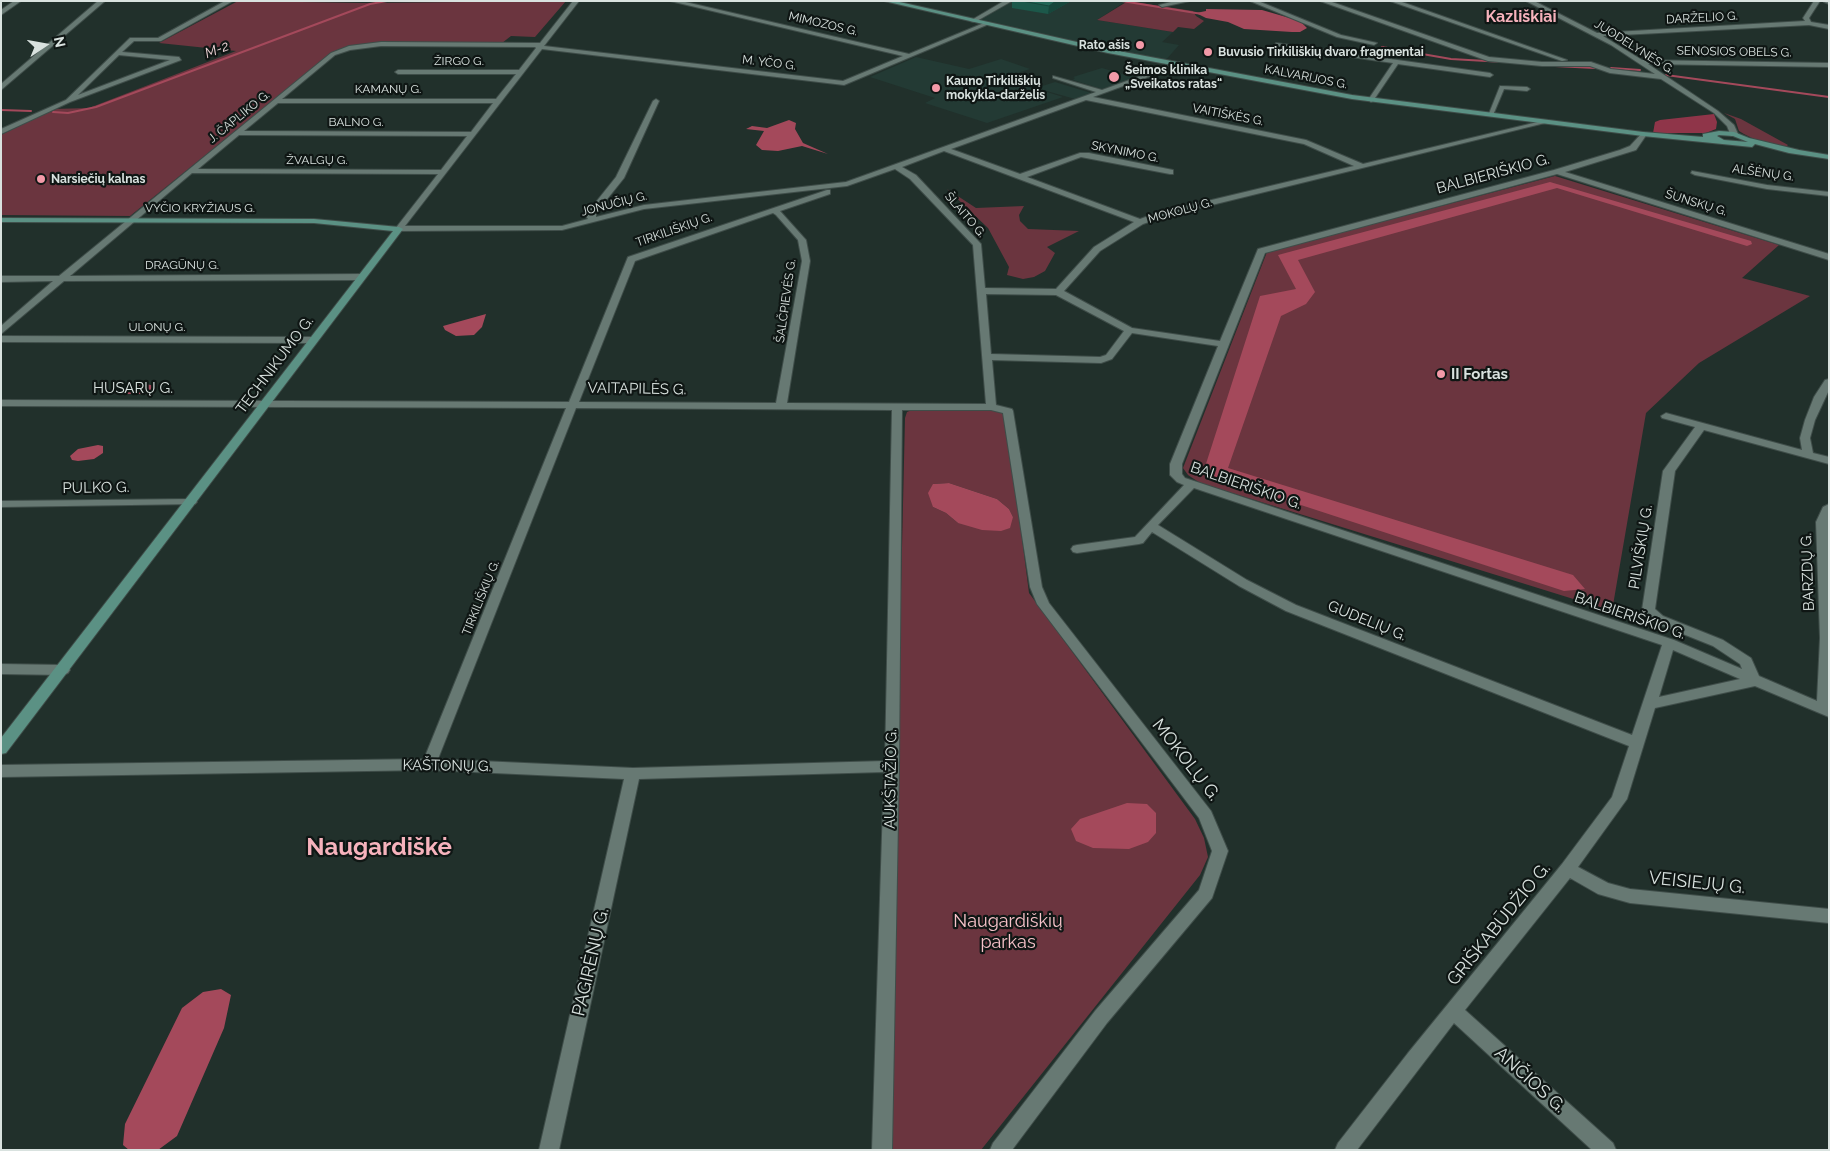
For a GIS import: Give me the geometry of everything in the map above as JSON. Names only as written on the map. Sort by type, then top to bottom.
[{"type":"main road","name":"KALVARIJOS G.","points":[[887,1],[986,24],[1179,64],[1371,100],[1643,134],[1716,137]]},
{"type":"main road","points":[[1716,137],[1723,133],[1734,134],[1744,142]]},
{"type":"main road","points":[[1716,137],[1829,157]]},
{"type":"main road","name":"VYČIO KRYŽIAUS G.","points":[[1,220],[323,221],[399,229]]},
{"type":"main road","name":"TECHNIKUMO G.","points":[[1,749],[399,229]]},
{"type":"street","points":[[1,13],[18,1]]},
{"type":"street","points":[[1,88],[102,1]]},
{"type":"street","points":[[68,101],[132,39],[159,40],[230,1]]},
{"type":"street","name":"TECHNIKUMO G.","points":[[399,229],[539,46],[576,1]]},
{"type":"street","name":"MIMOZOS G.","points":[[673,1],[910,56]]},
{"type":"street","points":[[973,21],[1009,1]]},
{"type":"street","points":[[1162,5],[1187,1]]},
{"type":"street","points":[[1253,1],[1339,36],[1374,43]]},
{"type":"street","points":[[1323,1],[1488,59],[1542,64],[1591,64],[1610,71],[1660,77]]},
{"type":"street","points":[[1393,1],[1573,63]]},
{"type":"street","name":"JUODELYNĖS G.","points":[[1529,1],[1598,35],[1724,118],[1734,134]]},
{"type":"street","points":[[1809,23],[1806,18],[1817,1]]},
{"type":"street","name":"DARŽELIO G.","points":[[1598,35],[1809,23],[1829,27]]},
{"type":"street","name":"M. YČO G.","points":[[539,46],[844,83],[986,24]]},
{"type":"street","name":"J. ČAPLIKO G.","points":[[1,331],[61,278],[279,101],[333,54],[355,47],[381,44],[539,46]]},
{"type":"street","points":[[1276,45],[1490,76]]},
{"type":"street","points":[[1,132],[68,101],[179,59],[118,53]]},
{"type":"street","name":"SENOSIOS OBELS G.","points":[[1639,62],[1829,65]]},
{"type":"street","points":[[1371,100],[1396,63]]},
{"type":"street","name":"TIRKILIŠKIŲ G.","points":[[429,764],[575,404],[631,259],[830,191],[834,186],[856,182],[1179,64]]},
{"type":"street","name":"ŽIRGO G.","points":[[398,72],[520,72]]},
{"type":"street","points":[[1055,77],[1103,92]]},
{"type":"street","points":[[1490,115],[1502,88],[1527,89]]},
{"type":"street","name":"VAITIŠKĖS G.","points":[[1087,98],[1306,142],[1361,166]]},
{"type":"street","name":"KAMANŲ G.","points":[[279,101],[498,101]]},
{"type":"street","points":[[594,220],[591,218],[592,212],[620,178],[656,101]]},
{"type":"street","points":[[1723,133],[1724,118]]},
{"type":"street","name":"MOKOLŲ G.","points":[[1058,292],[1097,249],[1140,222],[1361,166],[1546,122]]},
{"type":"street","name":"BALNO G.","points":[[240,133],[472,134]]},
{"type":"street","name":"BALBIERIŠKIO G.","points":[[1643,134],[1633,148],[1623,152],[1557,172],[1261,251],[1176,464],[1176,475],[1181,480],[1192,484],[1669,643],[1826,711]]},
{"type":"street","points":[[945,149],[1140,222]]},
{"type":"street","name":"SKYNIMO G.","points":[[1020,177],[1080,155],[1089,155],[1170,172]]},
{"type":"street","name":"ŠLAITO G.","points":[[897,167],[913,177],[977,244],[987,357]]},
{"type":"street","name":"ŽVALGŲ G.","points":[[192,171],[442,172]]},
{"type":"street","name":"ŠUNSKŲ G.","points":[[1557,172],[1829,257]]},
{"type":"street","name":"ALŠĖNŲ G.","points":[[1695,173],[1767,187],[1829,194]]},
{"type":"street","name":"JONUČIŲ G.","points":[[399,229],[552,229],[571,227],[644,207],[834,186]]},
{"type":"street","name":"ŠALČPIEVĖS G.","points":[[774,211],[779,213],[802,240],[806,261],[781,406]]},
{"type":"street","name":"DRAGŪNŲ G.","points":[[1,279],[362,277]]},
{"type":"street","points":[[982,291],[1058,292],[1130,330],[1223,344]]},
{"type":"street","points":[[991,407],[987,357],[1101,360],[1108,357],[1130,330]]},
{"type":"street","name":"ULONŲ G.","points":[[1,339],[313,340]]},
{"type":"street","points":[[1808,454],[1806,438],[1829,382]]},
{"type":"street","name":"VAITAPILĖS G.","points":[[265,402],[897,408],[991,407],[1008,411]]},
{"type":"street","name":"HUSARŲ G.","points":[[1,403],[265,402]]},
{"type":"street","name":"AUKŠTAŽIO G.","points":[[882,1150],[892,766],[897,408]]},
{"type":"street","name":"MOKOLŲ G.","points":[[1000,1150],[1101,1016],[1206,894],[1220,851],[1206,815],[1043,604],[1036,587],[1008,411]]},
{"type":"street","points":[[1666,416],[1829,461]]},
{"type":"street","name":"PILVIŠKIŲ G.","points":[[1701,426],[1669,472],[1648,610],[1658,619],[1718,643],[1732,652],[1746,662],[1754,681]]},
{"type":"street","points":[[1077,549],[1139,540],[1192,484]]},
{"type":"street","name":"PULKO G.","points":[[3,506],[191,502]]},
{"type":"street","name":"BARZDŲ G.","points":[[1826,711],[1828,638],[1822,522],[1829,507]]},
{"type":"street","name":"GUDELIŲ G.","points":[[1151,526],[1243,583],[1291,608],[1638,744]]},
{"type":"street","name":"GRIŠKABŪDŽIO G.","points":[[1345,1150],[1414,1059],[1568,869],[1619,799],[1669,643]]},
{"type":"street","points":[[1,669],[63,670]]},
{"type":"street","points":[[1651,704],[1754,681]]},
{"type":"street","name":"KAŠTONŲ G.","points":[[1,771],[429,764],[633,774],[892,766]]},
{"type":"street","name":"PAGIRĖNŲ G.","points":[[549,1150],[633,774]]},
{"type":"street","name":"VEISIEJŲ G.","points":[[1568,869],[1604,889],[1630,896],[1829,916]]},
{"type":"street","name":"ANČIOS G.","points":[[1454,1011],[1606,1150]]},
{"type":"shaded area","points":[[1013,1],[1126,1],[1097,20],[1173,32],[1162,42],[1179,45],[1165,61],[980,19]]},
{"type":"shaded area","points":[[1206,9],[1262,10],[1300,21],[1307,28],[1300,32],[1244,29],[1228,22],[1206,18],[1196,13],[1206,11]]},
{"type":"shaded area","points":[[916,57],[969,69],[1001,59],[1030,69],[1002,78],[1063,97],[987,123],[925,103],[935,98],[870,77]]},
{"type":"shaded area","points":[[1102,68],[1136,78],[1102,89],[1073,80],[1075,78],[1073,77]]},
{"type":"shaded area","points":[[1055,82],[1091,93],[1075,99],[1036,88]]},
{"type":"shaded area","points":[[1714,114],[1717,122],[1716,129],[1706,133],[1653,133],[1655,122],[1660,120]]},
{"type":"shaded area","points":[[789,120],[796,123],[795,129],[803,143],[828,154],[802,146],[778,151],[762,150],[756,145],[764,131],[746,129],[752,126],[767,128]]},
{"type":"shaded area","points":[[1550,182],[1751,241],[1752,244],[1747,246],[1557,188],[1298,260],[1315,292],[1306,304],[1281,316],[1228,468],[1573,575],[1585,589],[1564,591],[1203,473],[1260,296],[1296,289],[1278,255]]},
{"type":"shaded area","points":[[486,314],[482,327],[474,335],[456,336],[445,330],[443,326]]},
{"type":"shaded area","points":[[146,384],[155,386],[148,394],[115,394],[120,388]]},
{"type":"shaded area","points":[[98,445],[103,446],[103,453],[94,459],[78,461],[72,460],[70,456],[78,449]]},
{"type":"shaded area","points":[[949,483],[997,499],[1009,509],[1013,517],[1010,528],[1001,531],[982,530],[958,523],[946,513],[933,507],[928,493],[933,484]]},
{"type":"shaded area","points":[[1127,803],[1147,804],[1156,813],[1156,833],[1148,842],[1129,849],[1093,848],[1076,841],[1071,829],[1080,819]]},
{"type":"shaded area","points":[[221,989],[231,995],[224,1028],[177,1136],[158,1150],[129,1150],[123,1145],[125,1124],[182,1008],[203,992]]},
{"type":"green space","points":[[238,1],[364,3],[566,1],[535,37],[511,36],[502,43],[384,43],[331,54],[130,216],[1,215],[1,135],[53,109],[89,108],[236,51],[159,43]]},
{"type":"green space","points":[[1128,1],[1193,11],[1196,16],[1204,21],[1194,29],[1178,27],[1173,32],[1097,20]]},
{"type":"green space","points":[[1724,113],[1741,119],[1788,145],[1785,148],[1760,142],[1739,131],[1735,119]]},
{"type":"green space","name":"II Fortas","points":[[1555,176],[1779,245],[1742,278],[1810,296],[1699,363],[1646,413],[1612,611],[1200,483],[1188,475],[1183,468],[1267,252]]},
{"type":"green space","points":[[947,189],[976,208],[1024,206],[1019,215],[1020,221],[1028,229],[1079,231],[1047,247],[1055,253],[1045,271],[1034,277],[1023,279],[1007,275],[1009,267],[988,228]]},
{"type":"green space","name":"Naugardiškių parkas","points":[[914,409],[993,409],[1002,412],[1007,421],[1029,593],[1195,819],[1204,838],[1208,857],[1200,875],[981,1150],[888,1150],[905,418],[907,412]],"holes":[[[949,483],[997,499],[1009,509],[1013,517],[958,523],[946,513],[933,507],[933,484]]]},
{"type":"building","points":[[1022,1],[1056,1],[1049,6]]},
{"type":"waterway","name":"M-2","points":[[53,112],[68,113],[96,107],[370,4],[387,1]]},
{"type":"waterway","name":"M-2","points":[[1122,1],[1202,14]]},
{"type":"waterway","points":[[1382,47],[1451,59],[1504,62]]},
{"type":"waterway","points":[[1555,66],[1595,68]]},
{"type":"waterway","points":[[1611,68],[1640,70]]},
{"type":"waterway","points":[[1666,75],[1829,97]]},
{"type":"waterway","name":"M-2","points":[[1,110],[31,111]]},
{"type":"place","name":"Rato ašis","points":[[1140,45]]},
{"type":"place","name":"Buvusio Tirkiliškių dvaro fragmentai","points":[[1208,52]]},
{"type":"place","name":"Šeimos klinika „Sveikatos ratas“","points":[[1114,77]]},
{"type":"place","name":"Kauno Tirkiliškių mokykla-darželis","points":[[936,88]]},
{"type":"place","name":"Narsiečių kalnas","points":[[41,179]]},
{"type":"place","name":"II Fortas","points":[[1441,374]]},
{"type":"district","name":"Kazliškiai","points":[[1521,17]]},
{"type":"district","name":"Naugardiškė","points":[[379,848]]}]
